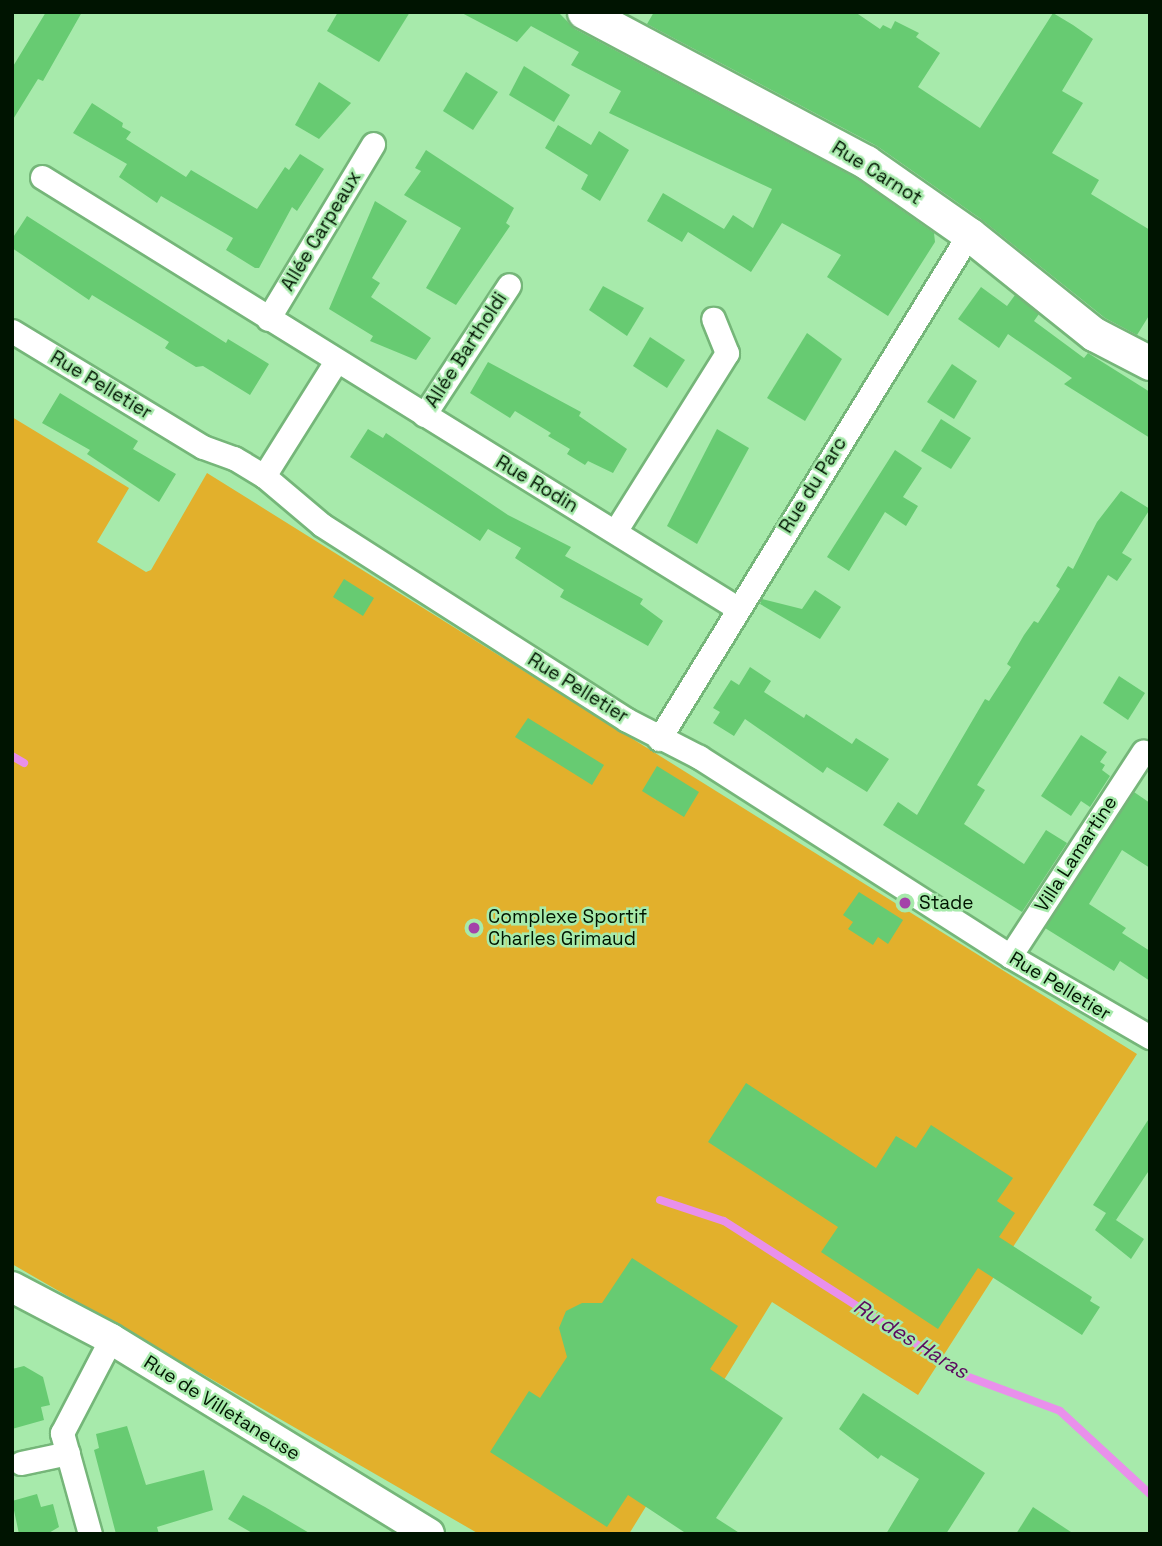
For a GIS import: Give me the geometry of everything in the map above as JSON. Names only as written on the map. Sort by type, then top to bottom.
[{"type":"main road","name":"Rue Carnot","points":[[584,12],[866,162],[969,234],[1094,334],[1150,363]]},
{"type":"street","name":"Allée Carpeaux","points":[[268,319],[373,144]]},
{"type":"street","name":"Rue Rodin","points":[[42,177],[335,363],[616,530],[737,608]]},
{"type":"street","name":"Rue du Parc","points":[[659,738],[969,234]]},
{"type":"street","name":"Allée Bartholdi","points":[[424,415],[509,285]]},
{"type":"street","points":[[616,530],[727,353],[713,319]]},
{"type":"street","name":"Rue Pelletier","points":[[12,331],[203,447],[234,458],[264,476],[321,525],[659,738],[699,757],[1010,956],[1150,1037]]},
{"type":"street","points":[[264,476],[335,363]]},
{"type":"street","name":"Villa Lamartine","points":[[1010,956],[1143,752]]},
{"type":"street","name":"Rue de Villetaneuse","points":[[12,1287],[111,1339],[429,1534]]},
{"type":"street","points":[[90,1534],[62,1433],[111,1339]]},
{"type":"street","points":[[21,1463],[68,1453]]},
{"type":"shaded area","name":"Complexe Sportif Charles Grimaud","points":[[12,417],[129,488],[97,542],[146,572],[151,570],[207,473],[1137,1054],[918,1395],[772,1302],[629,1534],[479,1534],[12,1264]]},
{"type":"building","points":[[46,12],[82,12],[43,81],[38,79],[12,121],[12,68]]},
{"type":"building","points":[[338,12],[410,12],[379,62],[327,31]]},
{"type":"building","points":[[460,12],[558,12],[575,29],[856,178],[934,233],[935,242],[888,316],[827,277],[841,255],[782,223],[751,272],[688,232],[682,242],[647,221],[663,193],[724,229],[733,215],[753,228],[772,189],[609,113],[621,91],[571,65],[579,52],[531,26],[517,42]]},
{"type":"building","points":[[654,12],[855,12],[880,29],[883,25],[891,29],[895,21],[919,33],[916,37],[940,53],[918,87],[980,128],[1053,13],[1073,25],[1093,39],[1062,91],[1083,103],[1052,153],[1099,180],[1091,194],[1150,230],[1150,314],[1137,335],[1105,318],[981,219],[877,146],[647,24]]},
{"type":"building","points":[[524,66],[570,95],[554,122],[509,95]]},
{"type":"building","points":[[466,72],[498,92],[473,130],[443,111]]},
{"type":"building","points":[[319,82],[351,103],[319,139],[295,125]]},
{"type":"building","points":[[92,103],[123,123],[122,127],[131,132],[126,139],[186,177],[191,170],[257,209],[285,167],[289,170],[300,154],[324,169],[297,211],[292,207],[259,268],[255,268],[226,250],[233,238],[161,196],[157,203],[119,177],[127,164],[73,133]]},
{"type":"building","points":[[558,125],[591,145],[599,131],[629,150],[600,201],[581,189],[588,175],[545,148]]},
{"type":"building","points":[[426,150],[514,208],[506,223],[510,226],[456,305],[426,288],[461,228],[404,195],[421,171],[415,168]]},
{"type":"building","points":[[375,201],[407,221],[372,278],[380,283],[371,297],[431,338],[416,360],[370,341],[373,336],[329,309]]},
{"type":"building","points":[[27,216],[226,343],[228,339],[269,364],[250,395],[203,366],[196,367],[165,348],[169,342],[92,295],[89,300],[12,248],[12,239]]},
{"type":"building","points":[[603,286],[644,308],[627,336],[589,310]]},
{"type":"building","points":[[981,287],[1007,306],[1015,295],[1039,314],[1034,321],[1084,358],[1088,353],[1150,392],[1150,438],[1064,384],[1072,378],[1008,334],[999,348],[958,319]]},
{"type":"building","points":[[807,333],[842,359],[805,421],[767,398]]},
{"type":"building","points":[[650,337],[685,360],[667,388],[633,366]]},
{"type":"building","points":[[488,362],[581,412],[579,416],[627,449],[613,473],[588,461],[585,465],[567,454],[570,449],[548,436],[551,433],[515,411],[510,418],[470,393]]},
{"type":"building","points":[[952,364],[977,381],[954,419],[927,402]]},
{"type":"building","points":[[60,393],[138,441],[133,449],[176,474],[159,502],[87,454],[90,450],[42,423]]},
{"type":"building","points":[[941,419],[971,438],[951,469],[921,451]]},
{"type":"building","points":[[368,429],[383,438],[386,433],[508,515],[571,547],[565,556],[643,599],[640,604],[663,621],[648,646],[560,597],[564,590],[515,558],[521,548],[488,529],[480,541],[350,457]]},
{"type":"building","points":[[717,429],[749,448],[697,544],[667,526]]},
{"type":"building","points":[[895,450],[922,468],[903,497],[918,506],[906,526],[885,512],[849,571],[827,557]]},
{"type":"building","points":[[1121,491],[1150,509],[1122,553],[1132,559],[1117,581],[1108,575],[977,785],[985,790],[964,824],[1024,864],[1046,830],[1067,843],[1022,912],[883,825],[898,802],[917,815],[985,699],[989,701],[1011,667],[1007,664],[1024,635],[1034,621],[1038,623],[1060,589],[1056,586],[1068,566],[1073,569],[1097,522]]},
{"type":"building","points":[[344,579],[374,598],[363,616],[333,597]]},
{"type":"building","points":[[815,590],[841,607],[820,639],[760,604],[762,599],[802,609]]},
{"type":"building","points":[[750,667],[771,681],[764,692],[804,718],[806,714],[852,744],[856,738],[889,759],[867,792],[827,767],[823,773],[745,719],[734,736],[713,723],[720,712],[713,708],[731,680],[739,685]]},
{"type":"building","points":[[1119,676],[1145,693],[1128,720],[1103,703]]},
{"type":"building","points":[[528,718],[604,765],[592,785],[515,737]]},
{"type":"building","points":[[1081,735],[1107,752],[1100,762],[1105,765],[1102,770],[1110,776],[1090,807],[1081,801],[1071,816],[1041,796]]},
{"type":"building","points":[[657,766],[699,792],[684,817],[642,791]]},
{"type":"building","points":[[1134,792],[1150,803],[1150,868],[1122,850],[1089,904],[1126,928],[1122,933],[1150,951],[1150,981],[1120,961],[1114,971],[1045,928]]},
{"type":"building","points":[[859,892],[903,920],[888,944],[878,937],[873,945],[848,929],[853,922],[843,915]]},
{"type":"building","points":[[746,1083],[876,1168],[896,1136],[916,1148],[931,1125],[1013,1178],[997,1201],[1015,1213],[999,1237],[1092,1297],[1090,1301],[1100,1307],[1082,1335],[978,1268],[938,1329],[821,1252],[838,1227],[708,1142]]},
{"type":"building","points":[[1150,1117],[1150,1169],[1116,1220],[1110,1216],[1144,1239],[1131,1259],[1095,1230],[1106,1213],[1093,1205]]},
{"type":"building","points":[[632,1258],[738,1326],[710,1369],[783,1418],[716,1518],[741,1534],[687,1534],[628,1495],[607,1527],[490,1452],[529,1391],[540,1398],[567,1357],[559,1328],[566,1311],[582,1303],[602,1303]]},
{"type":"building","points":[[24,1366],[43,1377],[50,1405],[41,1407],[44,1420],[12,1429],[12,1369]]},
{"type":"building","points":[[863,1393],[985,1473],[946,1534],[886,1534],[919,1479],[881,1455],[878,1459],[839,1429]]},
{"type":"building","points":[[127,1426],[146,1485],[204,1470],[213,1510],[157,1527],[159,1534],[116,1534],[94,1450],[99,1448],[96,1434]]},
{"type":"building","points":[[37,1494],[41,1507],[53,1504],[59,1527],[47,1534],[19,1534],[12,1501]]},
{"type":"building","points":[[243,1495],[311,1534],[254,1534],[228,1519]]},
{"type":"building","points":[[1033,1507],[1074,1534],[1016,1534]]},
{"type":"waterway","name":"Ru des Haras","points":[[12,756],[24,763]]},
{"type":"waterway","name":"Ru des Haras","points":[[660,1200],[724,1221],[966,1376],[1060,1411],[1150,1494]]},
{"type":"place","name":"Stade","points":[[905,903]]},
{"type":"place","name":"Complexe Sportif Charles Grimaud","points":[[474,928]]}]
